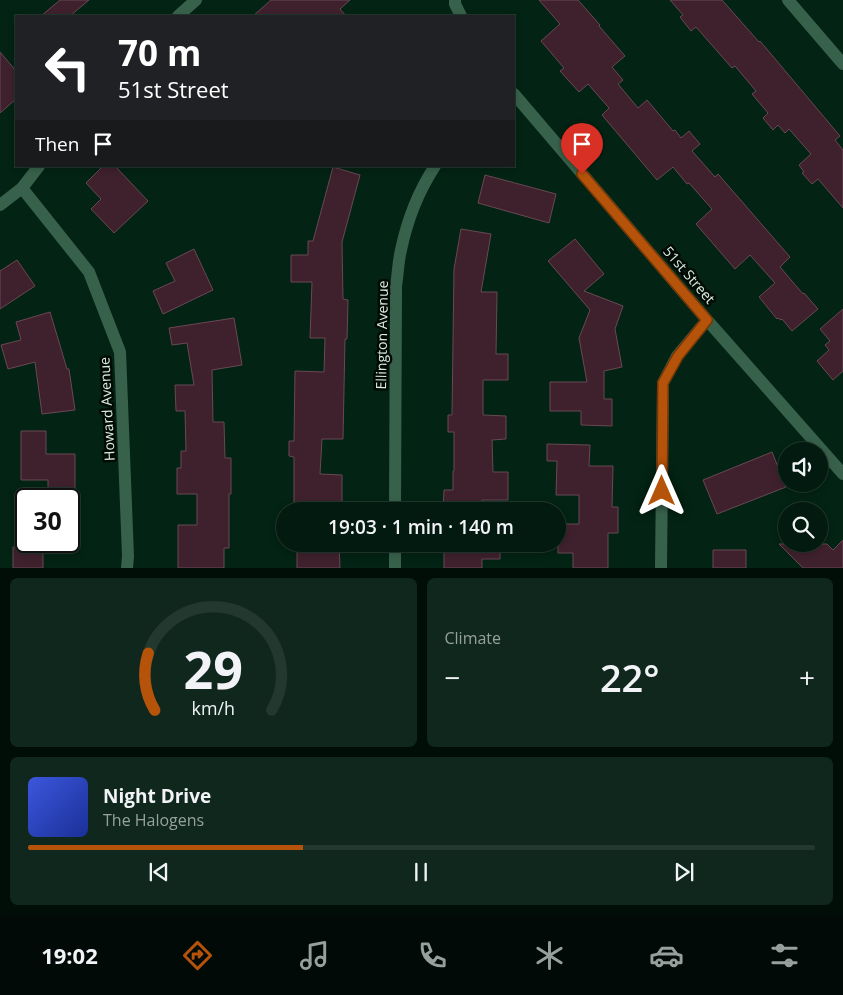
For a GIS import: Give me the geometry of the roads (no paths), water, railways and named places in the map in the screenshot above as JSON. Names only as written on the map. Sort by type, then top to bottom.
[{"type":"street","points":[[179,15],[196,0]]},
{"type":"street","points":[[455,0],[461,15]]},
{"type":"street","points":[[788,0],[843,64]]},
{"type":"street","name":"51st Street","points":[[515,95],[707,320],[843,474]]},
{"type":"street","points":[[0,205],[22,188],[38,167]]},
{"type":"street","name":"Ellington Avenue","points":[[395,502],[396,286],[401,251],[410,216],[426,179],[434,167]]},
{"type":"street","name":"Howard Avenue","points":[[22,188],[89,272],[120,352],[128,568]]},
{"type":"street","points":[[661,568],[663,383],[678,356],[707,320]]},
{"type":"street","points":[[395,552],[395,568]]}]
